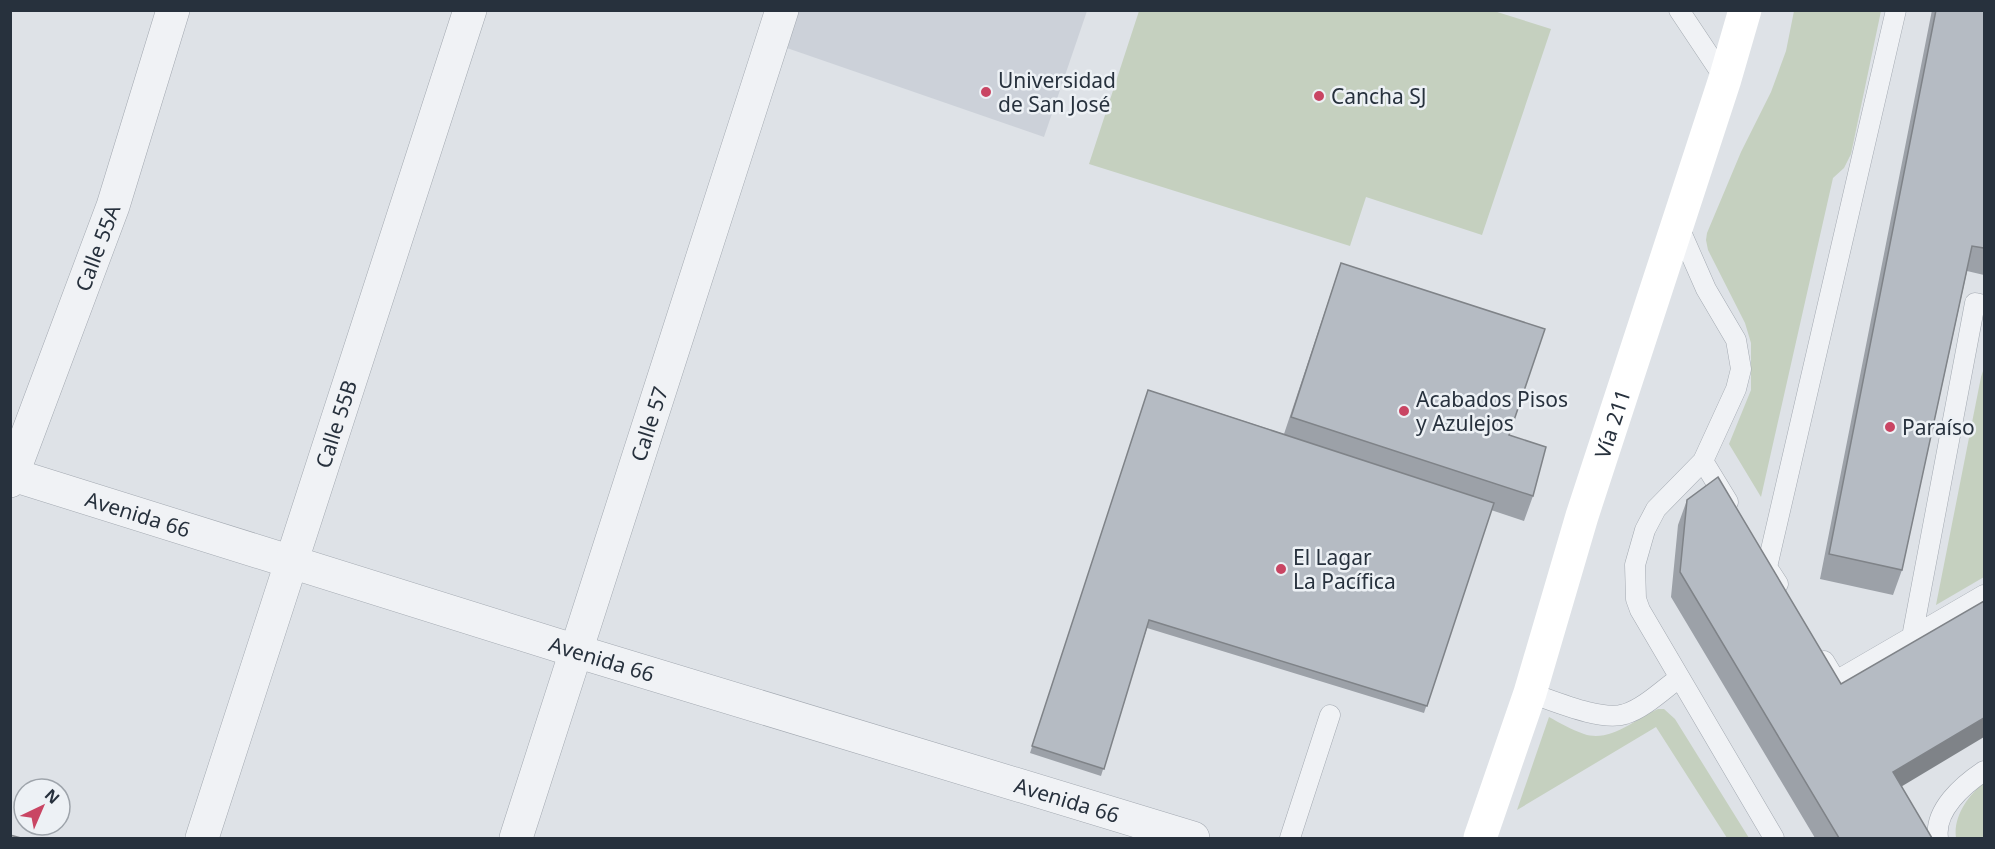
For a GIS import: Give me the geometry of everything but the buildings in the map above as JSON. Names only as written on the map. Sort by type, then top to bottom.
[{"type":"main road","name":"Vía 211","points":[[1480,838],[1530,693],[1582,516],[1725,79],[1745,10]]},
{"type":"street","name":"Calle 55A","points":[[11,477],[112,206],[173,10]]},
{"type":"street","name":"Calle 55B","points":[[202,838],[293,563],[470,10]]},
{"type":"street","name":"Calle 57","points":[[516,838],[782,10]]},
{"type":"street","name":"Avenida 66","points":[[11,477],[1193,838]]},
{"type":"lane","points":[[1679,10],[1725,79]]},
{"type":"lane","points":[[1767,567],[1896,10]]},
{"type":"lane","points":[[1677,223],[1706,289],[1736,340],[1741,369],[1736,389],[1703,461],[1656,509],[1645,530],[1635,565],[1636,591],[1640,610],[1774,838]]},
{"type":"lane","points":[[1912,636],[1976,303],[1984,305]]},
{"type":"lane","points":[[1703,461],[1738,519]]},
{"type":"lane","points":[[1756,548],[1785,596]]},
{"type":"lane","points":[[1813,643],[1836,681],[1984,594]]},
{"type":"lane","points":[[1530,693],[1602,716],[1615,717],[1627,714],[1639,707],[1679,678]]},
{"type":"lane","points":[[1290,838],[1330,716]]},
{"type":"lane","points":[[1938,838],[1938,823],[1948,805],[1984,771]]},
{"type":"shaded area","name":"Universidad de San José","points":[[797,11],[1087,11],[1044,137],[784,47]]},
{"type":"green space","name":"Cancha SJ","points":[[1139,11],[1494,11],[1551,29],[1482,235],[1366,197],[1350,246],[1089,164]]},
{"type":"green space","points":[[1794,11],[1881,11],[1851,154],[1844,168],[1833,178],[1761,497],[1729,444],[1751,390],[1751,343],[1745,323],[1708,250],[1706,240],[1741,152],[1771,92],[1786,51]]},
{"type":"green space","points":[[1984,368],[1984,577],[1936,605],[1981,377]]},
{"type":"green space","points":[[1658,709],[1664,709],[1675,719],[1749,838],[1727,838],[1656,727],[1517,810],[1549,717],[1584,734],[1594,736],[1613,733]]},
{"type":"green space","points":[[1984,783],[1984,838],[1956,838],[1957,822],[1963,807]]},
{"type":"place","name":"Universidad de San José","points":[[986,92]]},
{"type":"place","name":"Cancha SJ","points":[[1319,96]]},
{"type":"place","name":"Acabados Pisos y Azulejos","points":[[1404,411]]},
{"type":"place","name":"Paraíso","points":[[1890,427]]},
{"type":"place","name":"El Lagar La Pacífica","points":[[1281,569]]}]
